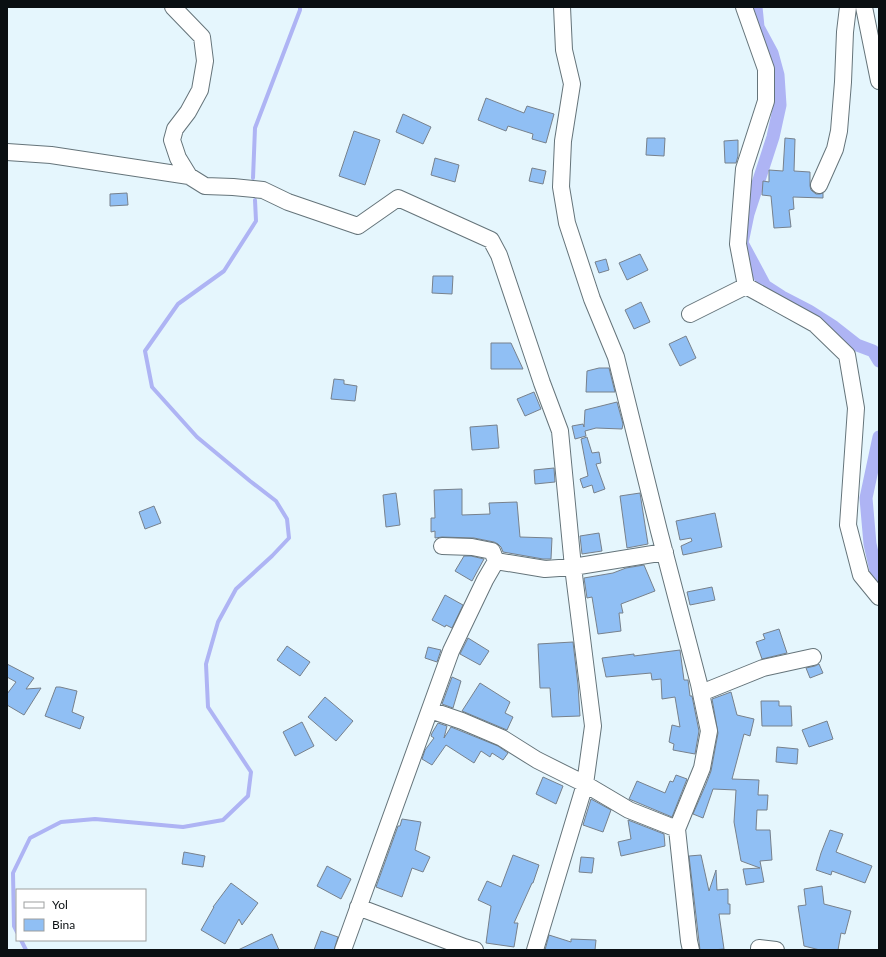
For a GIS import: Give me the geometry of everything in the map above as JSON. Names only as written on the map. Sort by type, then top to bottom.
[{"type":"street","points":[[173,7],[202,37],[205,61],[200,90],[188,112],[175,129],[172,140],[178,158],[189,176]]},
{"type":"street","points":[[562,7],[564,50],[572,84],[564,141],[561,186],[567,223],[592,299],[616,357],[664,552],[701,693],[709,731],[702,768],[678,829],[691,950]]},
{"type":"street","points":[[744,7],[766,69],[766,101],[744,169],[738,244],[746,286]]},
{"type":"street","points":[[820,185],[835,149],[839,131],[848,7]]},
{"type":"street","points":[[864,7],[879,81]]},
{"type":"street","points":[[7,152],[51,155],[189,176],[205,186],[233,186],[263,190],[288,202],[358,226],[398,198],[491,240],[499,255],[539,376],[560,431],[573,567],[593,726],[585,784],[535,950]]},
{"type":"street","points":[[690,314],[746,286]]},
{"type":"street","points":[[746,286],[815,324],[847,355],[856,408],[848,525],[861,575],[879,597]]},
{"type":"street","points":[[442,546],[492,551],[496,561]]},
{"type":"street","points":[[496,561],[545,569],[573,567],[664,552]]},
{"type":"street","points":[[343,950],[451,651],[485,580],[496,561]]},
{"type":"street","points":[[701,693],[763,668],[812,657]]},
{"type":"street","points":[[430,710],[462,721],[502,738],[537,760],[585,784],[629,810],[678,829]]},
{"type":"street","points":[[358,907],[475,950]]},
{"type":"street","points":[[759,950],[759,948],[776,950]]},
{"type":"building","points":[[486,98],[524,113],[527,106],[554,114],[546,143],[532,139],[533,134],[508,126],[506,131],[478,120]]},
{"type":"building","points":[[403,114],[431,127],[423,144],[396,132]]},
{"type":"building","points":[[354,131],[380,140],[365,185],[339,176]]},
{"type":"building","points":[[647,138],[665,138],[664,156],[646,155]]},
{"type":"building","points":[[785,138],[795,139],[794,171],[810,172],[811,190],[816,194],[823,193],[823,198],[793,197],[794,209],[789,210],[791,227],[774,228],[771,196],[762,195],[763,181],[769,182],[769,170],[783,171]]},
{"type":"building","points":[[738,140],[738,156],[736,163],[725,163],[724,141]]},
{"type":"building","points":[[435,158],[459,165],[455,182],[431,175]]},
{"type":"building","points":[[532,168],[546,171],[543,184],[529,181]]},
{"type":"building","points":[[127,193],[128,205],[110,206],[110,194]]},
{"type":"building","points":[[640,254],[648,270],[627,280],[619,263]]},
{"type":"building","points":[[606,259],[609,270],[599,273],[595,262]]},
{"type":"building","points":[[433,276],[453,276],[452,294],[432,293]]},
{"type":"building","points":[[641,302],[650,322],[634,329],[625,310]]},
{"type":"building","points":[[686,336],[696,358],[680,366],[669,344]]},
{"type":"building","points":[[491,343],[511,343],[523,369],[491,369]]},
{"type":"building","points":[[599,368],[609,368],[615,392],[586,392],[587,371]]},
{"type":"building","points":[[334,379],[344,380],[344,384],[357,386],[355,401],[331,399]]},
{"type":"building","points":[[534,392],[541,409],[525,416],[517,399]]},
{"type":"building","points":[[617,402],[623,424],[622,429],[596,428],[585,431],[586,436],[575,439],[572,426],[583,424],[584,427],[585,410]]},
{"type":"building","points":[[497,425],[499,448],[472,450],[470,427]]},
{"type":"building","points":[[587,437],[592,453],[599,452],[601,463],[596,464],[605,489],[594,493],[592,485],[583,488],[580,479],[588,476],[581,439]]},
{"type":"building","points":[[554,468],[555,482],[535,484],[534,470]]},
{"type":"building","points":[[462,489],[462,515],[490,514],[489,503],[517,502],[520,537],[552,538],[551,559],[503,552],[501,547],[494,542],[474,538],[435,538],[435,531],[431,532],[431,518],[435,518],[434,490]]},
{"type":"building","points":[[396,493],[400,525],[386,527],[383,495]]},
{"type":"building","points":[[640,493],[648,544],[627,548],[620,496]]},
{"type":"building","points":[[154,506],[161,523],[145,529],[139,512]]},
{"type":"building","points":[[715,513],[722,547],[683,555],[681,546],[692,541],[691,538],[680,540],[676,521]]},
{"type":"building","points":[[599,533],[602,551],[582,554],[580,536]]},
{"type":"building","points":[[464,556],[484,559],[472,581],[455,571]]},
{"type":"building","points":[[644,565],[655,591],[621,604],[623,613],[619,613],[621,631],[598,634],[592,597],[587,598],[584,578],[613,573],[626,568]]},
{"type":"building","points":[[712,587],[715,600],[690,605],[687,592]]},
{"type":"building","points":[[445,595],[463,605],[452,628],[446,625],[445,627],[432,620]]},
{"type":"building","points":[[779,629],[787,653],[762,659],[756,642],[765,639],[763,634]]},
{"type":"building","points":[[468,638],[489,651],[480,665],[460,654]]},
{"type":"building","points":[[573,642],[580,716],[552,717],[550,688],[540,688],[538,644]]},
{"type":"building","points":[[287,646],[310,662],[300,676],[277,660]]},
{"type":"building","points":[[428,647],[441,650],[437,662],[425,658]]},
{"type":"building","points":[[680,650],[684,680],[688,680],[690,696],[692,696],[699,731],[695,754],[673,750],[674,744],[669,742],[672,725],[680,727],[675,697],[662,699],[661,679],[652,680],[651,673],[606,677],[602,658],[634,654],[634,656]]},
{"type":"building","points":[[7,664],[34,678],[26,689],[41,688],[24,715],[7,705],[7,694],[16,682],[7,677]]},
{"type":"building","points":[[819,664],[823,673],[810,678],[806,668]]},
{"type":"building","points":[[452,677],[461,681],[453,708],[442,704]]},
{"type":"building","points":[[480,683],[510,702],[505,713],[513,717],[507,730],[462,711]]},
{"type":"building","points":[[56,687],[77,691],[72,712],[84,717],[80,729],[45,716]]},
{"type":"building","points":[[731,692],[737,715],[754,719],[750,736],[744,734],[732,779],[759,780],[758,795],[768,795],[767,810],[757,810],[756,830],[770,830],[772,860],[760,861],[764,882],[746,885],[743,869],[760,868],[741,861],[734,822],[736,790],[713,789],[703,818],[693,814],[711,771],[718,733],[712,699]]},
{"type":"building","points":[[325,697],[353,721],[336,741],[308,717]]},
{"type":"building","points":[[761,701],[779,701],[779,706],[791,706],[792,726],[762,726]]},
{"type":"building","points":[[827,721],[833,739],[809,747],[802,730]]},
{"type":"building","points":[[302,722],[314,746],[295,756],[283,732]]},
{"type":"building","points":[[438,723],[447,726],[444,738],[451,727],[498,746],[508,753],[503,760],[492,753],[490,757],[481,751],[474,763],[446,745],[432,765],[422,759],[425,750],[434,738],[431,736]]},
{"type":"building","points":[[777,747],[798,749],[797,764],[776,762]]},
{"type":"building","points":[[676,775],[687,779],[672,817],[629,799],[637,781],[665,793],[670,781],[673,782]]},
{"type":"building","points":[[543,777],[563,786],[556,804],[536,794]]},
{"type":"building","points":[[591,799],[611,810],[603,832],[583,825]]},
{"type":"building","points":[[402,819],[421,822],[415,850],[430,857],[423,872],[412,868],[402,897],[376,887],[398,826],[400,826]]},
{"type":"building","points":[[628,820],[664,834],[665,846],[621,856],[618,842],[631,839]]},
{"type":"building","points":[[830,830],[843,834],[836,852],[872,866],[865,883],[832,871],[831,875],[816,870]]},
{"type":"building","points":[[184,852],[205,856],[203,867],[182,864]]},
{"type":"building","points":[[513,855],[539,865],[533,883],[514,923],[518,923],[514,947],[486,943],[491,906],[478,900],[487,881],[501,887]]},
{"type":"building","points":[[701,855],[709,891],[716,870],[717,890],[728,889],[730,914],[719,914],[724,949],[700,950],[689,856]]},
{"type":"building","points":[[581,857],[594,858],[592,873],[579,872]]},
{"type":"building","points":[[327,866],[351,879],[341,899],[317,886]]},
{"type":"building","points":[[231,883],[258,903],[242,925],[239,919],[225,944],[201,930],[213,907]]},
{"type":"building","points":[[822,886],[824,904],[851,911],[845,934],[841,933],[838,950],[820,950],[804,946],[798,906],[806,905],[804,889]]},
{"type":"building","points":[[321,931],[338,937],[334,950],[314,950]]},
{"type":"building","points":[[272,934],[279,950],[238,950]]},
{"type":"building","points":[[549,935],[571,942],[571,939],[596,940],[595,950],[545,950]]},
{"type":"waterway","points":[[253,178],[255,128],[300,7]]},
{"type":"waterway","points":[[756,7],[758,27],[772,53],[778,75],[780,105],[773,137],[748,214],[742,243],[765,286],[834,327],[857,345],[873,351],[879,361]]},
{"type":"waterway","points":[[16,930],[14,926],[13,873],[30,838],[61,822],[95,819],[183,827],[223,820],[248,796],[251,772],[208,707],[206,664],[218,622],[236,589],[289,538],[287,519],[276,501],[197,437],[152,387],[145,351],[178,304],[224,271],[256,221],[255,200]]},
{"type":"waterway","points":[[879,437],[866,498],[870,544],[879,579]]},
{"type":"waterway","points":[[22,941],[26,950]]}]
